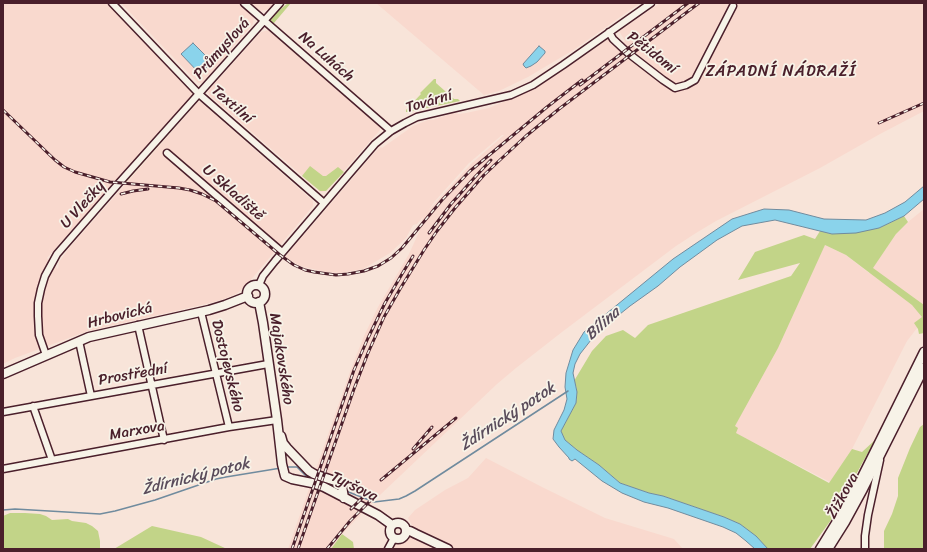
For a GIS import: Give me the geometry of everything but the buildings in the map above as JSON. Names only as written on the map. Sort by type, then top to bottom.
[{"type":"main road","points":[[254,285],[259,285],[264,290],[265,294],[259,302],[253,302],[248,296],[248,292],[254,285]]},
{"type":"main road","name":"Hrbovická","points":[[3,374],[79,341],[138,325],[201,312],[248,296]]},
{"type":"main road","name":"Majakovského","points":[[259,302],[282,468],[285,476],[300,482]]},
{"type":"main road","name":"Žižkova","points":[[828,549],[849,515],[881,455],[920,367],[924,352]]},
{"type":"main road","points":[[820,549],[858,485],[920,367]]},
{"type":"main road","name":"Majakovského","points":[[276,420],[283,443],[287,448],[314,474],[339,482],[343,492]]},
{"type":"main road","name":"Tyršova","points":[[300,482],[312,483],[343,492],[392,526],[396,523],[401,523],[406,531],[410,531],[448,549]]},
{"type":"main road","points":[[392,526],[390,532],[394,538],[402,538],[406,531]]},
{"type":"street","name":"Textilní","points":[[112,3],[199,94],[324,203]]},
{"type":"street","name":"Na Luhách","points":[[244,3],[391,131]]},
{"type":"street","name":"Průmyslová","points":[[199,94],[280,3]]},
{"type":"street","name":"Tovární","points":[[259,285],[263,276],[282,252],[364,156],[375,144],[391,131],[417,117],[505,96],[523,90],[539,81],[651,3]]},
{"type":"street","name":"Pětidomí","points":[[609,32],[613,39],[629,54],[675,88],[686,85],[695,80],[733,6]]},
{"type":"street","name":"U Vlečky","points":[[46,355],[40,335],[38,302],[45,276],[57,254],[199,94]]},
{"type":"street","name":"U Skladiště","points":[[167,153],[282,252]]},
{"type":"street","name":"Dostojevského","points":[[201,312],[229,428]]},
{"type":"street","points":[[138,325],[164,440]]},
{"type":"street","points":[[79,341],[91,396]]},
{"type":"street","name":"Prostřední","points":[[3,412],[268,364]]},
{"type":"street","points":[[33,406],[52,460]]},
{"type":"street","name":"Marxova","points":[[3,469],[276,420]]},
{"type":"street","name":"Žižkova","points":[[865,549],[868,515],[881,455]]},
{"type":"street","points":[[388,549],[394,538]]},
{"type":"shaded area","points":[[3,3],[108,3],[194,94],[47,258],[58,269],[59,262],[70,247],[198,102],[201,102],[313,201],[313,206],[244,288],[236,294],[210,303],[88,331],[15,358],[3,364]]},
{"type":"shaded area","points":[[121,3],[238,3],[254,16],[253,24],[202,83],[198,83]]},
{"type":"shaded area","points":[[251,3],[274,3],[269,9],[260,11]]},
{"type":"shaded area","points":[[376,3],[640,3],[575,49],[528,77],[499,91],[484,95]]},
{"type":"shaded area","points":[[660,3],[924,3],[924,111],[820,168],[716,221],[676,246],[562,332],[497,384],[381,494],[342,534],[331,549],[288,549],[364,336],[378,307],[409,254],[419,232],[423,217],[417,224],[413,225],[406,238],[390,253],[363,269],[340,273],[326,272],[300,266],[285,257],[375,152],[381,147],[382,148],[413,126],[428,120],[433,120],[453,113],[459,114],[489,108],[531,90],[609,35],[619,46],[625,41],[619,31]],"holes":[[[502,135],[504,135],[471,164],[428,211],[469,163]]]},
{"type":"shaded area","points":[[269,30],[380,127],[380,130],[326,191],[321,192],[209,95],[208,91],[261,32]]},
{"type":"shaded area","points":[[924,209],[924,319],[907,341],[852,449],[830,482],[735,433],[735,426],[825,245],[846,255],[869,273],[896,234]]},
{"type":"shaded area","points":[[486,458],[605,518],[674,539],[683,549],[393,549],[396,544],[409,539],[413,527],[408,518],[415,510],[445,490],[468,478]]},
{"type":"green space","points":[[288,3],[291,3],[273,23],[270,20],[271,17]]},
{"type":"green space","points":[[434,79],[436,79],[436,83],[454,99],[458,99],[460,101],[406,112],[406,110],[421,94],[420,93]]},
{"type":"green space","points":[[195,103],[126,182],[124,182]]},
{"type":"green space","points":[[310,166],[323,176],[326,176],[338,167],[344,172],[326,191],[320,191],[302,176]]},
{"type":"green space","points":[[904,216],[908,222],[896,234],[873,268],[924,305],[924,333],[919,334],[914,323],[922,317],[912,305],[846,255],[825,245],[778,348],[735,426],[738,428],[736,433],[829,483],[852,449],[862,452],[875,440],[831,520],[810,549],[768,549],[756,536],[740,524],[663,496],[620,483],[599,465],[565,440],[561,431],[576,403],[577,392],[574,381],[592,351],[606,336],[623,330],[635,338],[648,325],[791,276],[800,263],[738,280],[755,252],[804,235],[815,239],[820,231],[832,234],[879,228]]},
{"type":"green space","points":[[924,424],[924,549],[884,549],[884,531],[898,496],[898,478],[920,427]]},
{"type":"green space","points":[[10,513],[40,514],[52,520],[68,519],[86,523],[98,531],[100,549],[3,549],[3,516]]},
{"type":"green space","points":[[152,526],[201,537],[227,549],[114,549]]},
{"type":"green space","points":[[342,534],[353,542],[354,549],[331,549]]},
{"type":"water","points":[[193,43],[212,62],[200,74],[181,54]]},
{"type":"water","points":[[539,46],[545,51],[545,53],[537,62],[526,68],[523,64]]},
{"type":"water","name":"Bílina","points":[[924,186],[924,199],[904,216],[879,228],[856,233],[832,234],[775,220],[742,226],[717,240],[680,267],[658,286],[600,330],[580,354],[575,364],[573,373],[577,392],[576,403],[561,431],[565,440],[599,465],[620,483],[663,496],[740,524],[756,536],[768,549],[755,549],[736,533],[723,527],[668,508],[644,502],[622,493],[602,481],[575,459],[572,461],[569,459],[553,439],[554,430],[564,410],[567,399],[565,387],[566,373],[573,350],[584,332],[673,259],[732,219],[764,209],[789,210],[824,219],[866,220],[885,213],[905,202]]},
{"type":"waterway","name":"Ždírnický potok","points":[[346,491],[374,502],[399,499],[406,496],[568,391]]},
{"type":"waterway","name":"Ždírnický potok","points":[[287,467],[297,467],[305,475],[312,479]]},
{"type":"waterway","name":"Ždírnický potok","points":[[3,510],[15,509],[100,514],[155,500],[216,479],[281,468]]},
{"type":"waterway","name":"Ždírnický potok","points":[[327,484],[339,488]]},
{"type":"railway","points":[[580,85],[688,3]]},
{"type":"railway","points":[[298,549],[368,353],[384,317],[437,231],[484,175],[526,136],[559,109],[699,3]]},
{"type":"railway","points":[[3,110],[64,167],[75,172],[110,182],[179,188],[202,194],[216,201],[294,265],[305,270],[336,275],[364,271],[378,266],[391,258],[402,248],[442,200],[470,171],[582,80]]},
{"type":"railway","points":[[879,123],[924,103]]},
{"type":"railway","points":[[429,233],[451,204],[491,160]]},
{"type":"railway","points":[[121,194],[148,189]]},
{"type":"railway","points":[[292,549],[354,370],[385,303],[413,256]]},
{"type":"railway","points":[[381,480],[456,418]]},
{"type":"railway","points":[[413,449],[432,427]]},
{"type":"railway","points":[[351,509],[365,495]]},
{"type":"railway","points":[[327,549],[350,521],[375,496]]},
{"type":"district","name":"ZÁPADNÍ NÁDRAŽÍ","points":[[781,72]]}]
